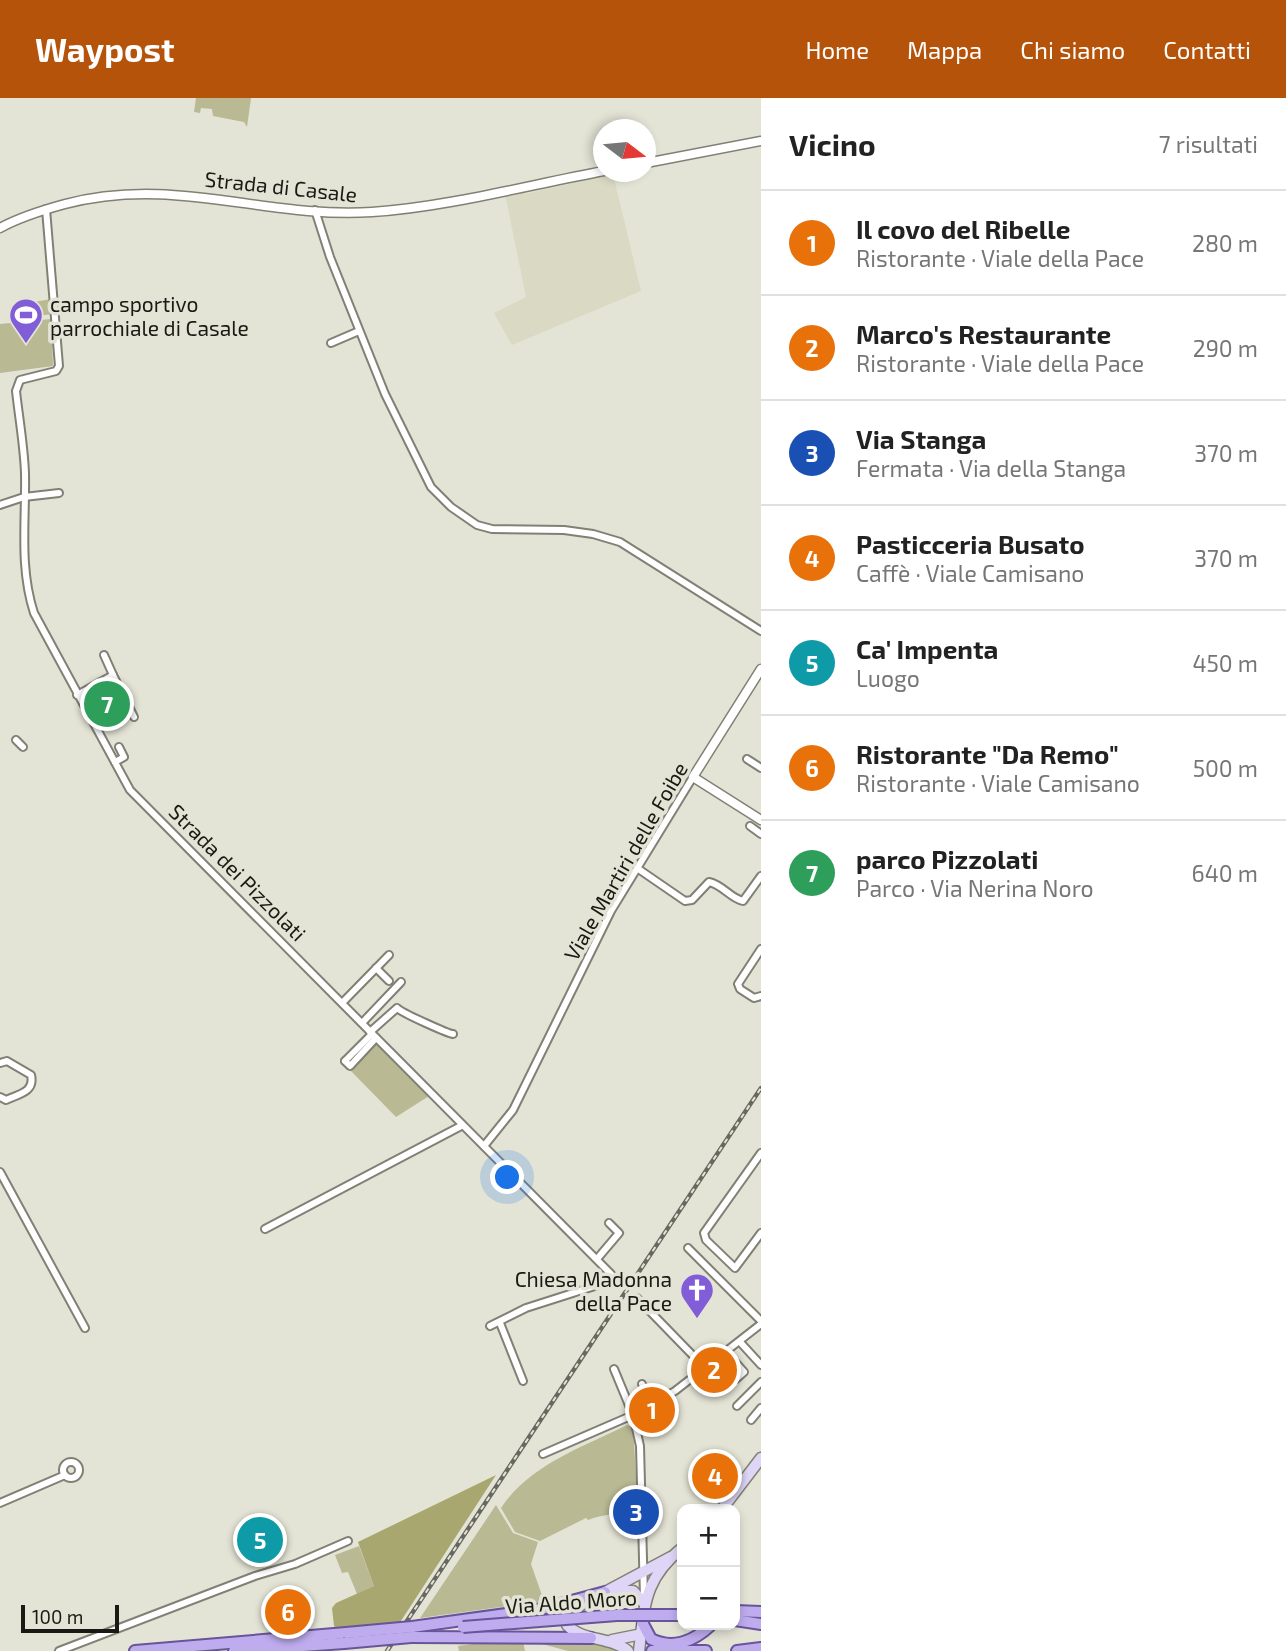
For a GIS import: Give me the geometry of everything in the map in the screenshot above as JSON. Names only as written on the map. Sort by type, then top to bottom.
[{"type":"main road","points":[[726,1504],[761,1458]]},
{"type":"main road","points":[[591,1638],[568,1627],[566,1621],[572,1609],[645,1572],[677,1552]]},
{"type":"main road","points":[[639,1651],[644,1603],[653,1580],[671,1557]]},
{"type":"main road","points":[[467,1623],[626,1589],[639,1595],[644,1603]]},
{"type":"main road","points":[[740,1611],[761,1612]]},
{"type":"main road","name":"Via Aldo Moro","points":[[412,1632],[467,1623],[677,1615]]},
{"type":"main road","points":[[740,1621],[761,1624]]},
{"type":"main road","points":[[642,1629],[660,1643],[695,1639],[705,1630]]},
{"type":"main road","points":[[608,1641],[642,1629]]},
{"type":"main road","points":[[234,1651],[412,1632],[591,1638],[608,1641],[628,1651]]},
{"type":"main road","points":[[135,1651],[345,1638]]},
{"type":"main road","points":[[695,1639],[695,1645],[705,1651]]},
{"type":"main road","points":[[737,1651],[761,1648]]},
{"type":"main road","points":[[652,1651],[705,1651]]},
{"type":"street","points":[[656,161],[761,141]]},
{"type":"street","name":"Strada di Casale","points":[[0,228],[46,209],[91,197],[142,192],[205,196],[316,210],[371,212],[593,173]]},
{"type":"street","name":"Strada dei Pizzolati","points":[[46,209],[59,366],[56,371],[20,380],[16,391],[24,497],[22,508],[27,591],[37,619],[130,790],[611,1274],[598,1285],[526,1308],[500,1323]]},
{"type":"street","points":[[316,210],[321,234],[384,394],[431,487],[463,517],[492,529],[564,530],[593,534],[620,542],[761,631]]},
{"type":"street","points":[[331,343],[359,331]]},
{"type":"street","points":[[0,505],[24,497],[59,493]]},
{"type":"street","points":[[104,655],[134,717]]},
{"type":"street","name":"Viale Martiri delle Foibe","points":[[484,1146],[513,1110],[611,911],[761,668]]},
{"type":"street","points":[[77,695],[113,675]]},
{"type":"street","points":[[16,740],[23,747]]},
{"type":"street","points":[[115,762],[124,757],[118,747]]},
{"type":"street","points":[[747,759],[761,768]]},
{"type":"street","points":[[693,777],[761,820]]},
{"type":"street","points":[[750,826],[761,834]]},
{"type":"street","points":[[637,868],[685,901],[692,900],[709,882],[718,884],[735,899],[743,901],[761,876]]},
{"type":"street","points":[[761,949],[738,984],[740,989],[754,998],[761,996]]},
{"type":"street","points":[[343,1002],[389,955]]},
{"type":"street","points":[[376,968],[389,981]]},
{"type":"street","points":[[362,1023],[401,982]]},
{"type":"street","points":[[345,1062],[350,1066],[397,1008],[408,1018],[429,1021],[447,1034],[453,1034]]},
{"type":"street","points":[[0,1063],[7,1061],[23,1069],[32,1078],[29,1091],[1,1100]]},
{"type":"street","points":[[265,1228],[301,1204],[461,1126]]},
{"type":"street","points":[[761,1153],[704,1233],[706,1240],[735,1268],[761,1233]]},
{"type":"street","points":[[0,1172],[85,1328]]},
{"type":"street","points":[[597,1259],[619,1233],[609,1223]]},
{"type":"street","points":[[543,1454],[633,1415],[706,1369],[731,1358],[740,1342],[761,1322],[688,1248]]},
{"type":"street","points":[[637,1298],[706,1369]]},
{"type":"street","points":[[490,1326],[500,1323],[523,1381]]},
{"type":"street","points":[[740,1342],[761,1365]]},
{"type":"street","points":[[731,1358],[744,1372],[736,1379]]},
{"type":"street","points":[[614,1369],[633,1415],[640,1446],[644,1603]]},
{"type":"street","points":[[737,1405],[761,1382]]},
{"type":"street","points":[[642,1384],[651,1404]]},
{"type":"street","points":[[753,1390],[761,1397]]},
{"type":"street","points":[[751,1420],[761,1408]]},
{"type":"street","points":[[0,1503],[65,1475]]},
{"type":"street","points":[[60,1651],[254,1576],[295,1564],[348,1541]]},
{"type":"shaded area","points":[[593,179],[593,182],[615,182],[641,291],[512,345],[494,313],[526,297],[505,194],[523,190],[525,194]]},
{"type":"shaded area","points":[[496,1475],[399,1624],[339,1629],[334,1626],[332,1608],[336,1603],[374,1586],[358,1542]]},
{"type":"green space","points":[[196,98],[251,98],[247,127],[244,122],[213,116],[212,109],[201,108],[200,113],[194,112]]},
{"type":"green space","points":[[51,299],[52,314],[23,318],[23,304]]},
{"type":"green space","name":"campo sportivo parrochiale di Casale","points":[[51,319],[53,366],[0,373],[0,324]]},
{"type":"green space","points":[[111,681],[128,711],[99,725],[85,698]]},
{"type":"green space","points":[[375,1043],[429,1096],[396,1117],[349,1069]]},
{"type":"green space","points":[[627,1425],[633,1427],[638,1509],[588,1520],[586,1518],[540,1541],[515,1532],[501,1508],[526,1480],[558,1459]]},
{"type":"green space","points":[[496,1505],[513,1533],[538,1542],[531,1564],[544,1601],[420,1618]]},
{"type":"green space","points":[[359,1546],[374,1586],[357,1594],[348,1572],[342,1573],[335,1555]]},
{"type":"green space","points":[[495,1641],[523,1641],[525,1651],[459,1651],[458,1646]]},
{"type":"green space","points":[[531,1641],[589,1642],[622,1651],[568,1651]]},
{"type":"railway","points":[[387,1651],[761,1088]]},
{"type":"place","name":"campo sportivo parrochiale di Casale","points":[[26,345]]},
{"type":"place","name":"parco Pizzolati","points":[[107,704]]},
{"type":"place","name":"Chiesa Madonna della Pace","points":[[697,1320]]},
{"type":"place","name":"Marco's Restaurante","points":[[714,1370]]},
{"type":"place","name":"Il covo del Ribelle","points":[[652,1410]]},
{"type":"place","name":"Pasticceria Busato","points":[[715,1476]]},
{"type":"place","name":"Via Stanga","points":[[636,1512]]},
{"type":"place","name":"Ca' Impenta","points":[[260,1540]]},
{"type":"place","name":"Ristorante \"Da Remo\"","points":[[288,1612]]}]
